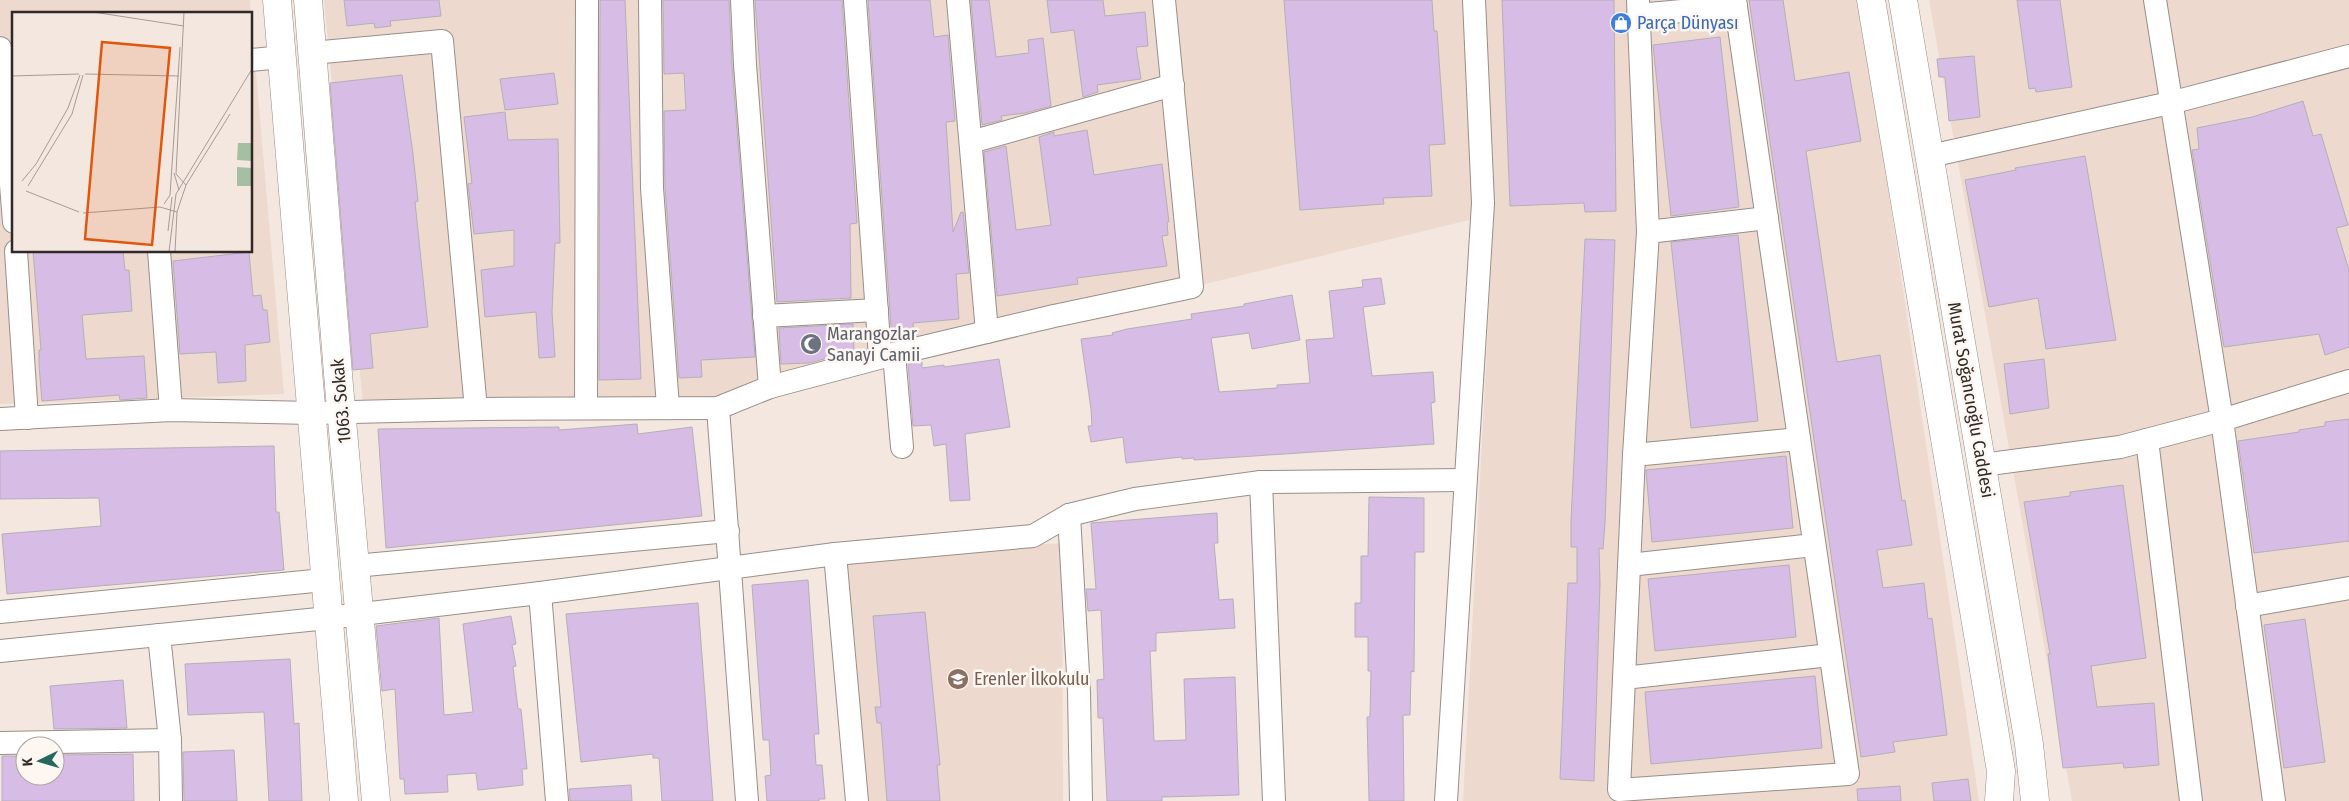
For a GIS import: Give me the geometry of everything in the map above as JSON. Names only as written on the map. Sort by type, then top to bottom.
[{"type":"main road","name":"1063. Sokak","points":[[277,0],[312,413],[324,580],[344,801]]},
{"type":"main road","name":"1063. Sokak","points":[[308,0],[376,801]]},
{"type":"main road","name":"Murat Soğancıoğlu Caddesi","points":[[1872,0],[2001,771],[1999,801]]},
{"type":"main road","name":"Murat Soğancıoğlu Caddesi","points":[[1903,0],[2034,773],[2035,801]]},
{"type":"street","points":[[586,408],[587,0]]},
{"type":"street","points":[[650,0],[652,188],[668,407]]},
{"type":"street","points":[[742,0],[744,65],[770,387]]},
{"type":"street","points":[[856,0],[877,310],[887,356],[902,447]]},
{"type":"street","points":[[958,0],[987,332]]},
{"type":"street","points":[[0,419],[171,410],[312,413],[476,409],[718,408],[770,387],[887,356],[1192,286],[1164,0]]},
{"type":"street","points":[[1446,801],[1483,203],[1474,0]]},
{"type":"street","points":[[2155,0],[2222,420],[2274,801]]},
{"type":"street","points":[[1735,3],[1848,774],[1619,790],[1634,455],[1648,232],[1638,7],[1735,3]]},
{"type":"street","points":[[312,53],[442,41],[476,409]]},
{"type":"street","points":[[0,48],[9,93],[12,170]]},
{"type":"street","points":[[1930,156],[2170,103],[2349,56]]},
{"type":"street","points":[[252,60],[282,57]]},
{"type":"street","points":[[971,142],[1173,85]]},
{"type":"street","points":[[1648,232],[1767,218]]},
{"type":"street","points":[[16,252],[27,418]]},
{"type":"street","points":[[159,252],[171,410]]},
{"type":"street","points":[[764,316],[877,310]]},
{"type":"street","points":[[1982,465],[2120,447],[2222,420],[2349,381]]},
{"type":"street","points":[[718,408],[728,531],[728,568],[747,801]]},
{"type":"street","points":[[1634,455],[1799,439]]},
{"type":"street","points":[[2146,440],[2191,801]]},
{"type":"street","points":[[0,651],[328,618],[540,594],[835,554],[1033,536],[1070,515],[1136,499],[1261,482],[1465,480]]},
{"type":"street","points":[[1261,482],[1274,801]]},
{"type":"street","points":[[1070,515],[1079,692],[1081,801]]},
{"type":"street","points":[[355,566],[728,531]]},
{"type":"street","points":[[1629,565],[1814,545]]},
{"type":"street","points":[[835,554],[857,801]]},
{"type":"street","points":[[0,612],[324,580]]},
{"type":"street","points":[[2247,606],[2349,588]]},
{"type":"street","points":[[540,594],[557,801]]},
{"type":"street","points":[[158,634],[170,740],[171,801]]},
{"type":"street","points":[[1624,678],[1830,655]]},
{"type":"street","points":[[0,743],[170,740]]},
{"type":"shaded area","points":[[0,0],[250,0],[251,12],[12,12],[12,252],[252,252],[252,26],[284,394],[0,404]]},
{"type":"shaded area","points":[[324,0],[1860,0],[1979,801],[1463,801],[1494,214],[723,401],[363,403]]},
{"type":"shaded area","points":[[1929,0],[2349,0],[2349,801],[2072,801]]},
{"type":"shaded area","name":"Erenler İlkokulu","points":[[1062,543],[1063,801],[864,801],[844,557]]},
{"type":"building","points":[[344,0],[439,0],[441,16],[390,21],[391,26],[375,28],[374,23],[347,26]]},
{"type":"building","points":[[600,0],[625,0],[641,379],[599,380]]},
{"type":"building","points":[[663,0],[729,0],[732,66],[755,357],[701,360],[702,377],[679,378],[665,187],[664,111],[686,110],[684,73],[664,74]]},
{"type":"building","points":[[755,0],[842,0],[857,223],[850,224],[851,298],[777,302]]},
{"type":"building","points":[[868,0],[930,0],[934,37],[948,35],[955,121],[946,122],[953,232],[961,212],[963,212],[969,273],[956,274],[959,319],[913,323],[914,336],[892,340]]},
{"type":"building","points":[[971,0],[989,0],[996,57],[1029,53],[1028,40],[1043,38],[1051,106],[1025,113],[1001,116],[1002,120],[982,125]]},
{"type":"building","points":[[1047,0],[1103,0],[1105,16],[1145,12],[1148,46],[1136,47],[1141,79],[1097,85],[1098,92],[1083,97],[1074,30],[1051,33]]},
{"type":"building","points":[[1284,0],[1432,0],[1434,31],[1437,31],[1445,144],[1429,145],[1432,196],[1383,198],[1384,204],[1300,210]]},
{"type":"building","points":[[1502,0],[1614,0],[1616,211],[1585,212],[1584,203],[1510,206]]},
{"type":"building","points":[[1749,0],[1783,0],[1795,81],[1849,72],[1861,141],[1806,151],[1833,337],[1837,362],[1880,355],[1902,501],[1905,500],[1912,545],[1877,550],[1883,588],[1924,583],[1928,619],[1932,618],[1947,735],[1893,742],[1895,752],[1861,757]]},
{"type":"building","points":[[2017,0],[2060,0],[2072,87],[2036,92],[2035,88],[2029,89]]},
{"type":"building","points":[[1720,37],[1739,207],[1671,216],[1653,45]]},
{"type":"building","points":[[1974,56],[1980,117],[1949,121],[1945,77],[1939,77],[1937,59]]},
{"type":"building","points":[[554,73],[558,104],[505,110],[500,79]]},
{"type":"building","points":[[402,75],[418,201],[415,202],[428,327],[370,334],[373,368],[353,370],[330,83]]},
{"type":"building","points":[[2303,101],[2313,136],[2321,134],[2348,225],[2336,228],[2349,270],[2349,347],[2325,355],[2319,334],[2224,347],[2192,150],[2199,149],[2197,128],[2252,117]]},
{"type":"building","points":[[505,112],[508,140],[558,139],[560,243],[555,243],[552,312],[555,357],[539,358],[536,312],[485,317],[481,270],[514,266],[514,230],[474,234],[468,184],[472,183],[464,117]]},
{"type":"building","points":[[1087,130],[1094,175],[1162,164],[1169,222],[1167,222],[1168,235],[1162,236],[1167,266],[1077,278],[1078,284],[997,296],[984,152],[1006,146],[1016,230],[1051,225],[1039,137],[1054,132],[1054,136]]},
{"type":"building","points":[[2085,156],[2116,340],[2046,349],[2038,298],[1989,307],[1965,180],[2016,170],[2015,168]]},
{"type":"building","points":[[1738,235],[1758,421],[1691,428],[1671,242]]},
{"type":"building","points":[[1585,239],[1615,240],[1605,523],[1603,549],[1599,548],[1600,584],[1594,781],[1560,779],[1568,583],[1577,583],[1577,547],[1571,547],[1571,521]]},
{"type":"building","points":[[33,252],[123,252],[125,270],[129,270],[132,311],[82,315],[86,359],[144,356],[147,398],[120,400],[119,395],[42,401],[39,365],[39,350],[41,350]]},
{"type":"building","points":[[249,252],[253,296],[261,295],[263,310],[267,310],[270,342],[245,345],[246,381],[218,383],[216,352],[180,354],[173,261]]},
{"type":"building","points":[[1381,278],[1385,304],[1363,307],[1372,376],[1433,372],[1435,402],[1431,403],[1434,444],[1194,460],[1194,458],[1182,459],[1182,457],[1126,463],[1123,437],[1091,442],[1088,426],[1092,426],[1091,409],[1081,339],[1113,335],[1112,333],[1127,329],[1192,319],[1191,314],[1244,306],[1244,304],[1292,295],[1300,340],[1252,349],[1249,333],[1211,338],[1219,392],[1277,388],[1277,385],[1310,383],[1306,340],[1334,338],[1329,291],[1363,287],[1362,280]]},
{"type":"building","name":"Marangozlar Sanayi Camii","points":[[853,324],[854,351],[809,363],[781,364],[779,328]]},
{"type":"building","points":[[999,359],[1010,427],[965,434],[970,500],[950,501],[946,444],[934,446],[931,425],[913,426],[908,364],[922,362],[922,368],[944,365],[944,367]]},
{"type":"building","points":[[2044,359],[2049,408],[2010,414],[2004,364]]},
{"type":"building","points":[[2349,419],[2349,541],[2254,553],[2238,441],[2299,432],[2299,430],[2325,426],[2325,422]]},
{"type":"building","points":[[637,424],[638,434],[692,427],[702,516],[386,548],[378,429],[559,427],[559,430]]},
{"type":"building","points":[[274,446],[276,512],[279,512],[284,570],[7,594],[2,534],[101,526],[99,498],[0,499],[0,451]]},
{"type":"building","points":[[1786,456],[1793,528],[1652,542],[1646,470]]},
{"type":"building","points":[[2123,485],[2146,658],[2091,666],[2097,707],[2154,703],[2159,765],[2124,768],[2123,763],[2063,768],[2048,654],[2050,654],[2024,502],[2070,496],[2070,492]]},
{"type":"building","points":[[1369,497],[1424,498],[1424,552],[1415,552],[1414,672],[1411,671],[1410,715],[1403,715],[1404,801],[1369,801],[1367,717],[1370,717],[1371,671],[1368,671],[1368,637],[1355,637],[1355,603],[1361,603],[1361,556],[1368,556]]},
{"type":"building","points":[[1217,513],[1218,543],[1214,543],[1219,600],[1233,599],[1235,628],[1156,633],[1156,651],[1150,651],[1154,741],[1186,740],[1184,679],[1235,677],[1239,795],[1162,797],[1162,801],[1107,801],[1103,718],[1098,718],[1097,680],[1104,679],[1101,610],[1088,611],[1086,589],[1096,589],[1091,523]]},
{"type":"building","points":[[1789,565],[1796,637],[1655,651],[1648,579]]},
{"type":"building","points":[[808,580],[819,734],[814,734],[816,765],[822,765],[825,799],[819,799],[819,801],[767,801],[765,776],[771,775],[769,740],[763,740],[752,585]]},
{"type":"building","points":[[698,603],[713,801],[662,801],[659,758],[653,758],[653,754],[581,762],[566,614]]},
{"type":"building","points":[[925,612],[940,765],[937,765],[940,801],[887,801],[881,723],[877,723],[875,707],[881,707],[873,616]]},
{"type":"building","points":[[511,616],[516,644],[512,645],[516,666],[513,667],[518,709],[521,709],[527,769],[522,769],[523,785],[478,790],[476,773],[447,775],[448,792],[405,794],[404,779],[400,779],[395,689],[382,691],[376,626],[439,618],[444,715],[473,712],[463,624]]},
{"type":"building","points":[[2305,619],[2325,762],[2284,768],[2264,625]]},
{"type":"building","points":[[290,659],[294,724],[299,723],[302,801],[269,801],[264,712],[188,715],[185,664]]},
{"type":"building","points":[[1815,676],[1822,748],[1651,764],[1645,692]]},
{"type":"building","points":[[123,680],[127,728],[54,729],[50,686]]},
{"type":"building","points":[[234,750],[237,801],[184,801],[183,752]]},
{"type":"building","points":[[133,754],[134,801],[2,801],[2,756],[15,756],[15,786],[65,786],[65,755]]},
{"type":"building","points":[[1968,779],[1971,801],[1934,801],[1932,783]]},
{"type":"building","points":[[631,785],[632,801],[570,801],[569,789]]},
{"type":"building","points":[[1900,786],[1901,801],[1858,801],[1857,789]]},
{"type":"place","name":"Parça Dünyası","points":[[1621,23]]},
{"type":"place","name":"Marangozlar Sanayi Camii","points":[[811,344]]},
{"type":"place","name":"Erenler İlkokulu","points":[[958,679]]}]
